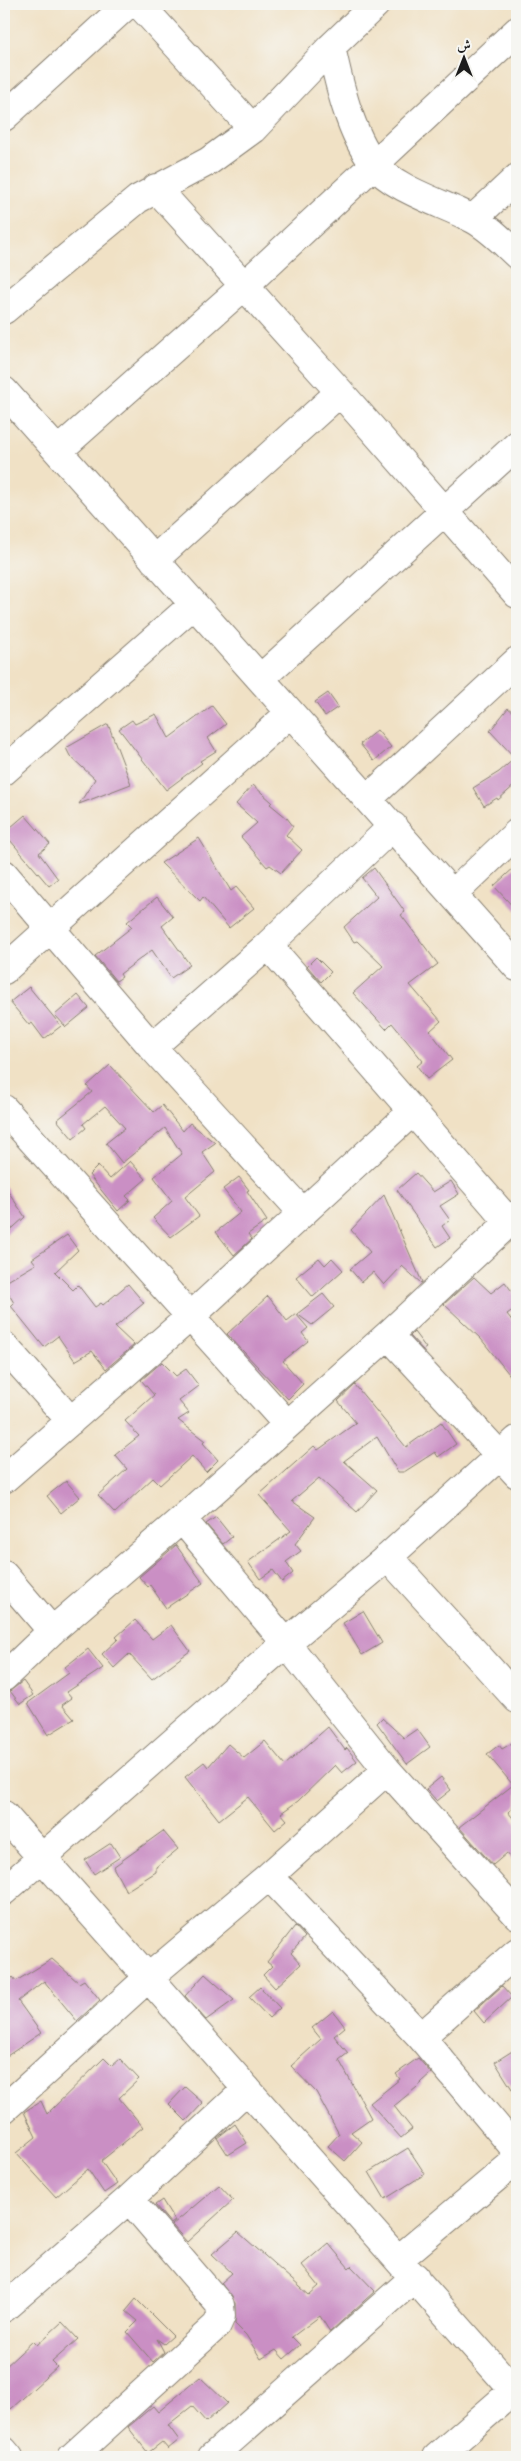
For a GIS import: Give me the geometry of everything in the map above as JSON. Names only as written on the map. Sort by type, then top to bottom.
[{"type":"street","points":[[4,117],[128,4]]},
{"type":"street","points":[[138,4],[253,129]]},
{"type":"street","points":[[4,310],[138,199],[209,162],[253,129],[331,47],[376,4]]},
{"type":"street","points":[[58,450],[244,286],[517,31]]},
{"type":"street","points":[[331,47],[339,83],[348,110],[364,148],[375,165],[398,182],[473,219],[517,255]]},
{"type":"street","points":[[473,219],[517,178]]},
{"type":"street","points":[[156,188],[446,511],[517,594]]},
{"type":"street","points":[[4,390],[193,605],[369,798],[517,967]]},
{"type":"street","points":[[154,560],[340,392]]},
{"type":"street","points":[[261,678],[517,445]]},
{"type":"street","points":[[4,771],[193,605]]},
{"type":"street","points":[[369,798],[517,661]]},
{"type":"street","points":[[4,970],[290,713]]},
{"type":"street","points":[[152,1047],[268,945],[393,826]]},
{"type":"street","points":[[453,894],[517,833]]},
{"type":"street","points":[[4,874],[152,1047],[303,1213]]},
{"type":"street","points":[[4,1677],[52,1631],[388,1335],[513,1219],[412,1112],[268,945]]},
{"type":"street","points":[[4,1109],[192,1316],[287,1424]]},
{"type":"street","points":[[4,1479],[192,1316],[412,1112]]},
{"type":"street","points":[[4,1891],[286,1643],[388,1557],[512,1457],[388,1335]]},
{"type":"street","points":[[4,1346],[71,1421]]},
{"type":"street","points":[[182,1518],[286,1643],[387,1770],[517,1915]]},
{"type":"street","points":[[388,1557],[517,1699]]},
{"type":"street","points":[[4,1575],[52,1631]]},
{"type":"street","points":[[4,2109],[148,1978],[269,1876],[387,1770]]},
{"type":"street","points":[[4,1815],[516,2392],[437,2457]]},
{"type":"street","points":[[269,1876],[420,2037],[517,2150]]},
{"type":"street","points":[[420,2037],[517,1952]]},
{"type":"street","points":[[4,2308],[129,2199],[247,2090]]},
{"type":"street","points":[[212,2457],[517,2160]]},
{"type":"street","points":[[72,2457],[217,2325],[221,2316],[220,2305],[129,2199]]},
{"type":"street","points":[[4,2451],[9,2457]]},
{"type":"building","points":[[328,693],[338,707],[325,716],[315,702]]},
{"type":"building","points":[[212,706],[226,724],[208,738],[216,751],[200,761],[202,763],[166,790],[119,729],[132,720],[135,724],[156,714],[169,738]]},
{"type":"building","points":[[508,708],[517,715],[517,783],[498,800],[497,798],[484,806],[473,788],[499,772],[515,758],[490,731]]},
{"type":"building","points":[[108,724],[131,784],[79,804],[95,779],[70,756],[66,748]]},
{"type":"building","points":[[377,730],[391,747],[374,761],[360,744]]},
{"type":"building","points":[[253,785],[272,802],[270,804],[287,818],[293,826],[286,835],[302,850],[281,873],[270,865],[267,867],[241,837],[257,823],[236,804]]},
{"type":"building","points":[[25,815],[50,844],[39,853],[58,879],[49,886],[4,833]]},
{"type":"building","points":[[199,838],[231,891],[236,887],[254,908],[229,928],[203,897],[200,901],[161,863]]},
{"type":"building","points":[[517,865],[517,911],[494,886]]},
{"type":"building","points":[[374,868],[405,912],[401,915],[438,964],[410,985],[441,1021],[430,1031],[452,1060],[427,1079],[417,1066],[423,1061],[392,1023],[386,1029],[353,993],[383,966],[357,941],[354,942],[344,927],[377,897],[362,878]]},
{"type":"building","points":[[157,897],[173,917],[162,926],[190,965],[171,978],[152,950],[120,974],[122,977],[116,981],[95,956],[132,927],[127,922]]},
{"type":"building","points":[[316,957],[331,972],[321,982],[307,966]]},
{"type":"building","points":[[29,987],[61,1026],[44,1039],[32,1023],[29,1025],[10,1002]]},
{"type":"building","points":[[78,995],[89,1008],[66,1027],[55,1015]]},
{"type":"building","points":[[110,1065],[154,1112],[162,1105],[183,1131],[190,1123],[215,1143],[202,1152],[215,1172],[185,1197],[199,1216],[171,1237],[153,1218],[172,1201],[154,1177],[182,1154],[165,1128],[122,1163],[106,1143],[125,1128],[105,1106],[83,1124],[86,1128],[73,1139],[57,1120],[92,1092],[87,1086]]},
{"type":"building","points":[[130,1161],[146,1179],[126,1196],[130,1200],[118,1211],[89,1175],[98,1166],[110,1179]]},
{"type":"building","points":[[416,1173],[433,1192],[451,1181],[459,1194],[440,1206],[450,1220],[442,1226],[450,1238],[437,1247],[397,1190]]},
{"type":"building","points":[[239,1177],[267,1221],[248,1234],[252,1239],[234,1255],[216,1232],[241,1212],[223,1189]]},
{"type":"building","points":[[4,1185],[25,1217],[4,1236]]},
{"type":"building","points":[[384,1195],[421,1283],[402,1266],[384,1285],[373,1272],[361,1282],[350,1269],[370,1252],[351,1230]]},
{"type":"building","points":[[67,1235],[78,1250],[55,1272],[73,1290],[78,1285],[95,1307],[101,1303],[103,1305],[128,1284],[144,1303],[115,1327],[134,1345],[106,1369],[92,1351],[75,1361],[58,1336],[44,1347],[11,1306],[14,1303],[4,1286],[4,1283],[36,1264],[32,1259]]},
{"type":"building","points":[[319,1258],[325,1265],[332,1258],[343,1270],[313,1297],[296,1277]]},
{"type":"building","points":[[474,1277],[491,1293],[505,1282],[517,1298],[517,1307],[507,1314],[517,1327],[517,1384],[481,1339],[444,1304]]},
{"type":"building","points":[[323,1294],[334,1307],[312,1325],[297,1314]]},
{"type":"building","points":[[268,1296],[287,1321],[296,1314],[308,1328],[302,1333],[308,1341],[283,1361],[303,1384],[288,1399],[227,1334]]},
{"type":"building","points":[[414,1332],[426,1348],[423,1350],[410,1336]]},
{"type":"building","points":[[162,1362],[176,1376],[186,1369],[199,1386],[179,1401],[189,1413],[178,1420],[205,1441],[203,1443],[218,1460],[206,1472],[192,1456],[160,1485],[153,1478],[115,1513],[98,1495],[127,1469],[115,1455],[139,1436],[125,1421],[154,1395],[141,1380]]},
{"type":"building","points":[[355,1385],[406,1447],[441,1422],[456,1444],[438,1457],[435,1452],[404,1472],[398,1472],[377,1437],[371,1441],[344,1461],[377,1490],[357,1512],[319,1478],[292,1501],[315,1517],[295,1544],[301,1551],[286,1562],[293,1573],[282,1582],[273,1570],[260,1579],[248,1562],[291,1531],[259,1495],[314,1446],[318,1450],[356,1423],[338,1401]]},
{"type":"building","points":[[66,1481],[80,1497],[61,1513],[47,1496]]},
{"type":"building","points":[[216,1517],[232,1537],[223,1544],[206,1524]]},
{"type":"building","points":[[176,1545],[203,1583],[166,1608],[150,1585],[148,1587],[139,1577]]},
{"type":"building","points":[[363,1611],[382,1643],[362,1655],[343,1623]]},
{"type":"building","points":[[135,1620],[152,1639],[171,1625],[190,1651],[152,1679],[129,1654],[114,1668],[102,1654],[118,1639],[116,1637]]},
{"type":"building","points":[[88,1649],[103,1668],[67,1692],[72,1698],[62,1705],[74,1719],[48,1735],[28,1703],[69,1673],[65,1667]]},
{"type":"building","points":[[23,1681],[33,1695],[20,1704],[10,1691]]},
{"type":"building","points":[[382,1718],[404,1738],[417,1729],[430,1747],[407,1764],[377,1723]]},
{"type":"building","points":[[328,1727],[345,1750],[347,1748],[357,1761],[342,1773],[335,1765],[298,1801],[281,1813],[287,1820],[275,1830],[248,1797],[219,1820],[185,1777],[204,1762],[208,1767],[228,1744],[244,1758],[265,1741],[285,1765]]},
{"type":"building","points":[[517,1740],[517,1804],[508,1812],[517,1823],[517,1867],[507,1853],[493,1865],[459,1827],[513,1785],[487,1754],[499,1745],[502,1749]]},
{"type":"building","points":[[441,1777],[451,1790],[437,1801],[426,1789]]},
{"type":"building","points":[[163,1831],[178,1849],[156,1867],[156,1872],[126,1891],[113,1867]]},
{"type":"building","points":[[111,1843],[120,1857],[94,1874],[85,1860]]},
{"type":"building","points":[[295,1926],[305,1937],[291,1953],[301,1964],[275,1988],[263,1975],[272,1966],[267,1962]]},
{"type":"building","points":[[52,1959],[79,1983],[84,1980],[100,2000],[77,2021],[44,1981],[18,2001],[41,2033],[4,2058],[4,1981],[6,1984],[13,1977],[16,1981]]},
{"type":"building","points":[[205,1974],[234,2000],[206,2020],[185,1996]]},
{"type":"building","points":[[502,1986],[512,1997],[484,2023],[474,2011]]},
{"type":"building","points":[[260,1987],[280,2008],[269,2018],[249,1997]]},
{"type":"building","points":[[333,2011],[345,2027],[334,2036],[348,2053],[339,2060],[371,2118],[351,2132],[362,2142],[345,2161],[328,2146],[339,2134],[316,2092],[291,2066],[321,2039],[312,2028]]},
{"type":"building","points":[[517,2048],[517,2097],[495,2062]]},
{"type":"building","points":[[104,2058],[112,2066],[120,2059],[139,2079],[119,2098],[143,2127],[101,2161],[117,2184],[104,2193],[88,2169],[56,2197],[16,2153],[36,2137],[24,2112],[41,2101],[47,2114]]},
{"type":"building","points":[[418,2058],[431,2073],[394,2106],[412,2129],[401,2138],[370,2103],[400,2079],[396,2074]]},
{"type":"building","points":[[185,2087],[203,2103],[186,2121],[169,2104]]},
{"type":"building","points":[[235,2124],[247,2143],[228,2155],[217,2138]]},
{"type":"building","points":[[408,2148],[425,2174],[385,2199],[369,2172]]},
{"type":"building","points":[[219,2185],[233,2200],[187,2242],[172,2225]]},
{"type":"building","points":[[162,2200],[175,2221],[171,2224],[155,2205]]},
{"type":"building","points":[[238,2232],[309,2295],[319,2286],[302,2265],[328,2243],[349,2268],[351,2266],[375,2291],[330,2332],[320,2316],[292,2337],[300,2345],[284,2359],[276,2350],[261,2359],[246,2335],[235,2324],[235,2303],[221,2283],[232,2273],[212,2254]]},
{"type":"building","points":[[136,2299],[173,2336],[164,2344],[157,2339],[164,2352],[153,2362],[127,2332],[138,2321],[126,2311]]},
{"type":"building","points":[[62,2322],[78,2339],[52,2362],[57,2367],[11,2409],[4,2401],[4,2368],[33,2341],[37,2345]]},
{"type":"building","points":[[200,2377],[227,2403],[206,2422],[192,2406],[168,2425],[179,2440],[168,2449],[162,2442],[148,2453],[128,2427],[153,2406],[158,2412]]}]
